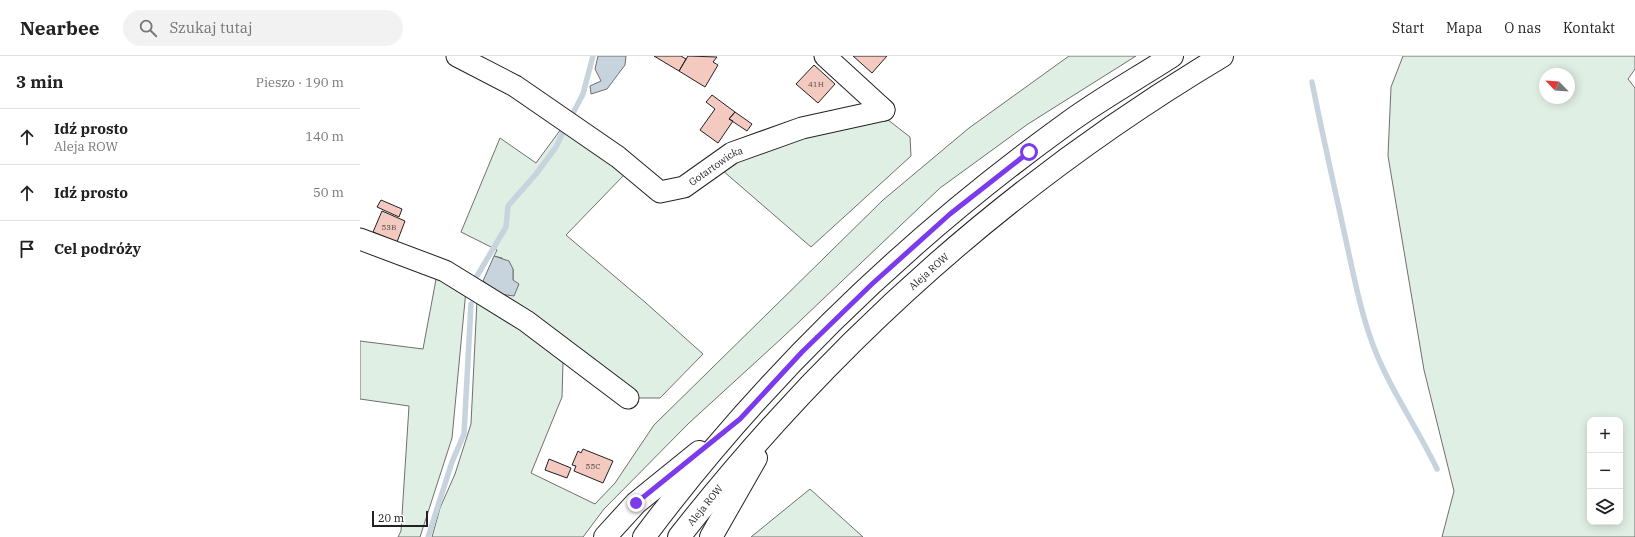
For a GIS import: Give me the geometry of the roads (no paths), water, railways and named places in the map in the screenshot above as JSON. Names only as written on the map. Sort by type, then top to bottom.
[{"type":"main road","points":[[644,537],[682,487],[740,419],[831,323],[872,284],[950,214],[1013,164],[1070,121],[1172,56]]},
{"type":"main road","name":"Aleja ROW","points":[[679,537],[736,466],[779,417],[878,316],[979,227],[1027,188],[1089,142],[1166,89],[1222,56]]},
{"type":"main road","points":[[711,537],[779,417]]},
{"type":"main road","points":[[605,537],[636,503],[740,419]]},
{"type":"street","name":"Gotartowicka","points":[[457,56],[515,86],[618,157],[660,192],[684,187],[732,153],[802,128],[884,110],[825,56]]},
{"type":"street","points":[[360,239],[445,271],[526,321],[628,398]]},
{"type":"waterway","points":[[570,119],[583,94],[593,56]]},
{"type":"waterway","points":[[1312,82],[1354,277],[1368,332],[1387,377],[1437,469]]},
{"type":"waterway","points":[[477,276],[506,227],[508,206],[536,174],[556,147],[566,126]]},
{"type":"waterway","points":[[428,537],[452,462],[464,434],[471,304]]}]
